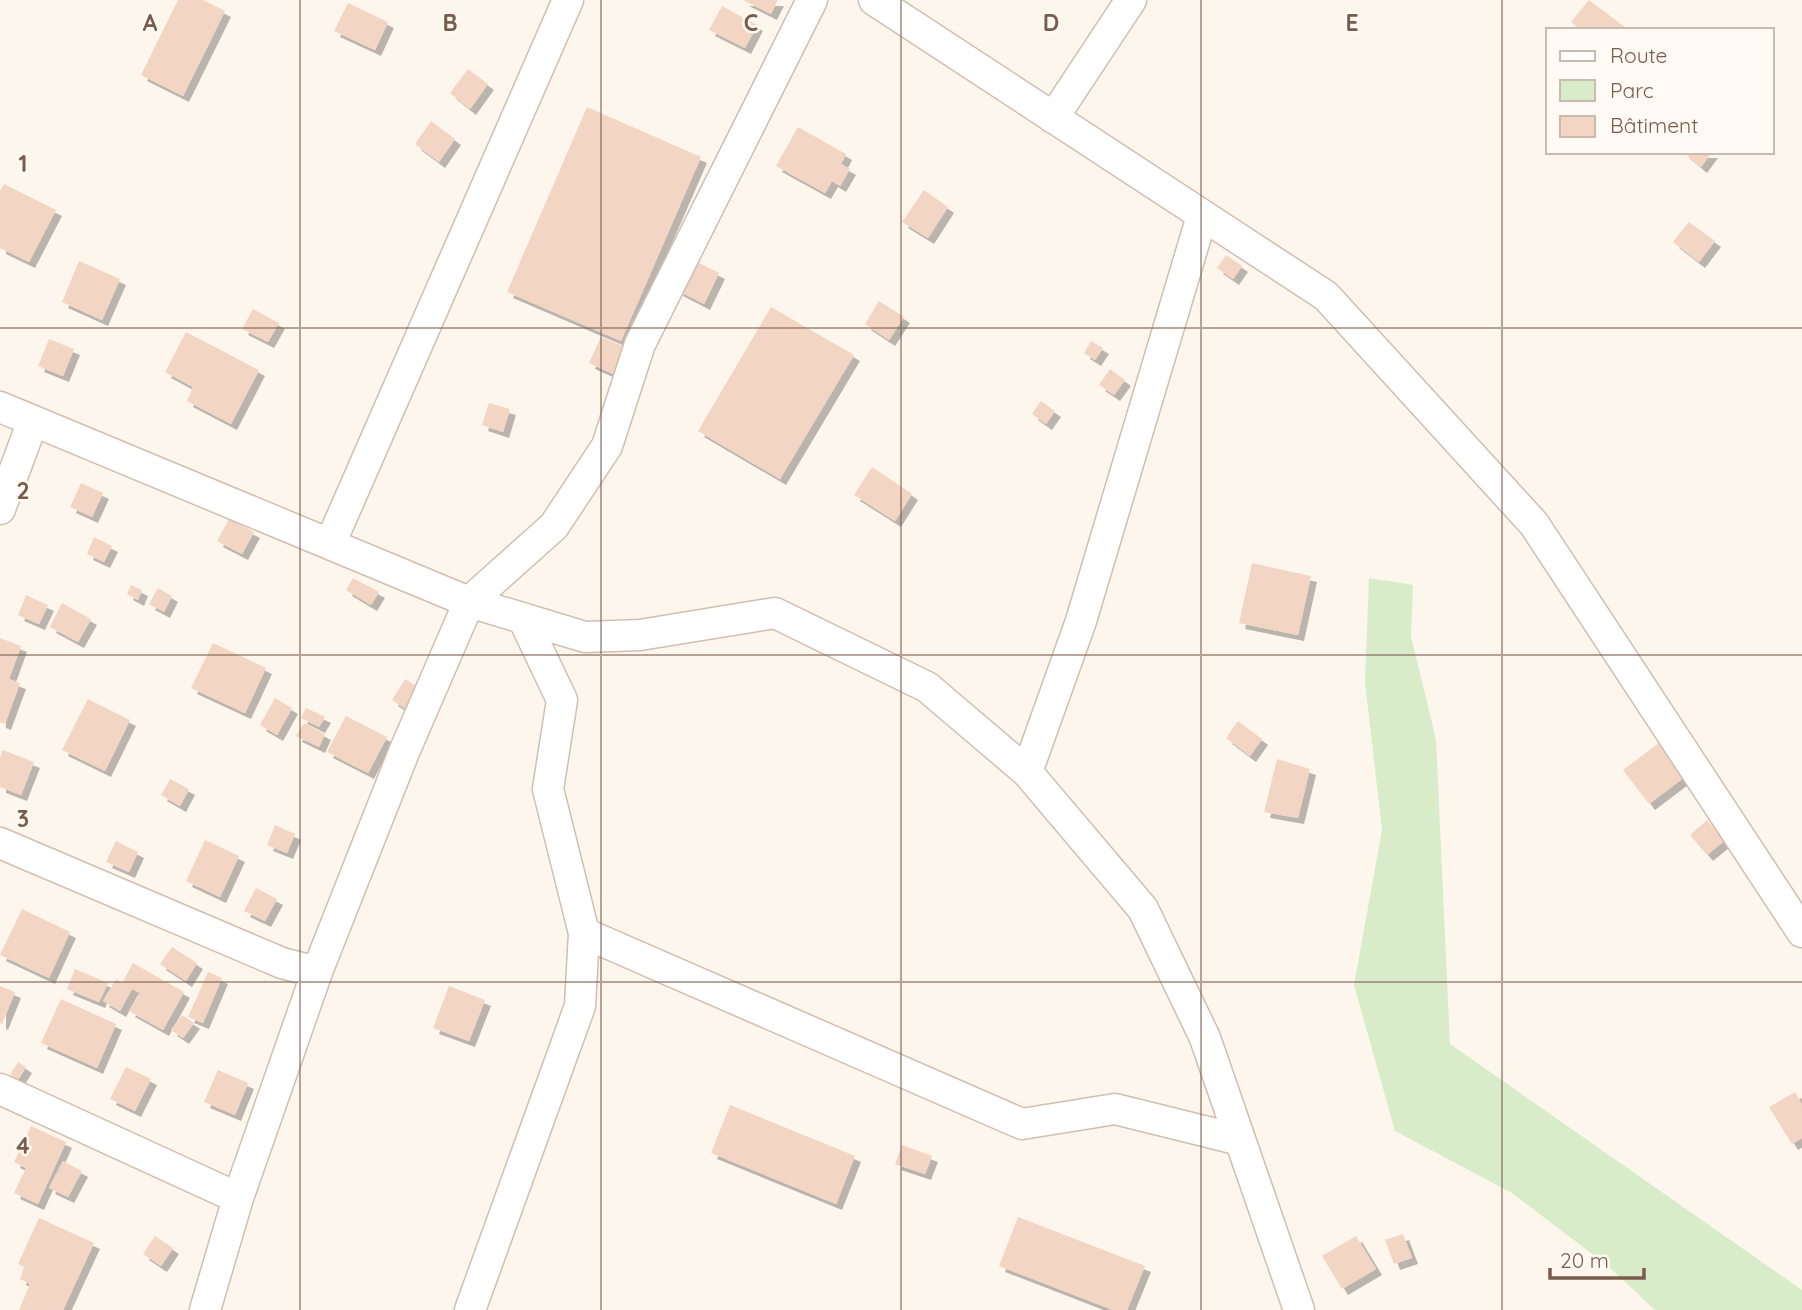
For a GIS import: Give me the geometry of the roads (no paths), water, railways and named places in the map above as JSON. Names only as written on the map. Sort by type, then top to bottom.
[{"type":"street","points":[[330,544],[568,0]]},
{"type":"street","points":[[205,1310],[238,1198],[317,972],[404,752],[469,602],[554,526],[607,446],[640,344],[812,0]]},
{"type":"street","points":[[874,0],[1326,296],[1534,524],[1802,932]]},
{"type":"street","points":[[1053,118],[1131,0]]},
{"type":"street","points":[[1027,772],[1081,621],[1202,216]]},
{"type":"street","points":[[0,407],[469,602],[585,637],[640,635],[775,613],[926,687],[1027,772],[1143,909],[1205,1038],[1299,1310]]},
{"type":"street","points":[[0,509],[33,421]]},
{"type":"street","points":[[470,1310],[580,1006],[584,933],[548,789],[562,700],[523,618]]},
{"type":"street","points":[[0,843],[282,963],[317,972]]},
{"type":"street","points":[[584,933],[1022,1124],[1115,1110],[1240,1140]]},
{"type":"street","points":[[0,1089],[238,1198]]}]
